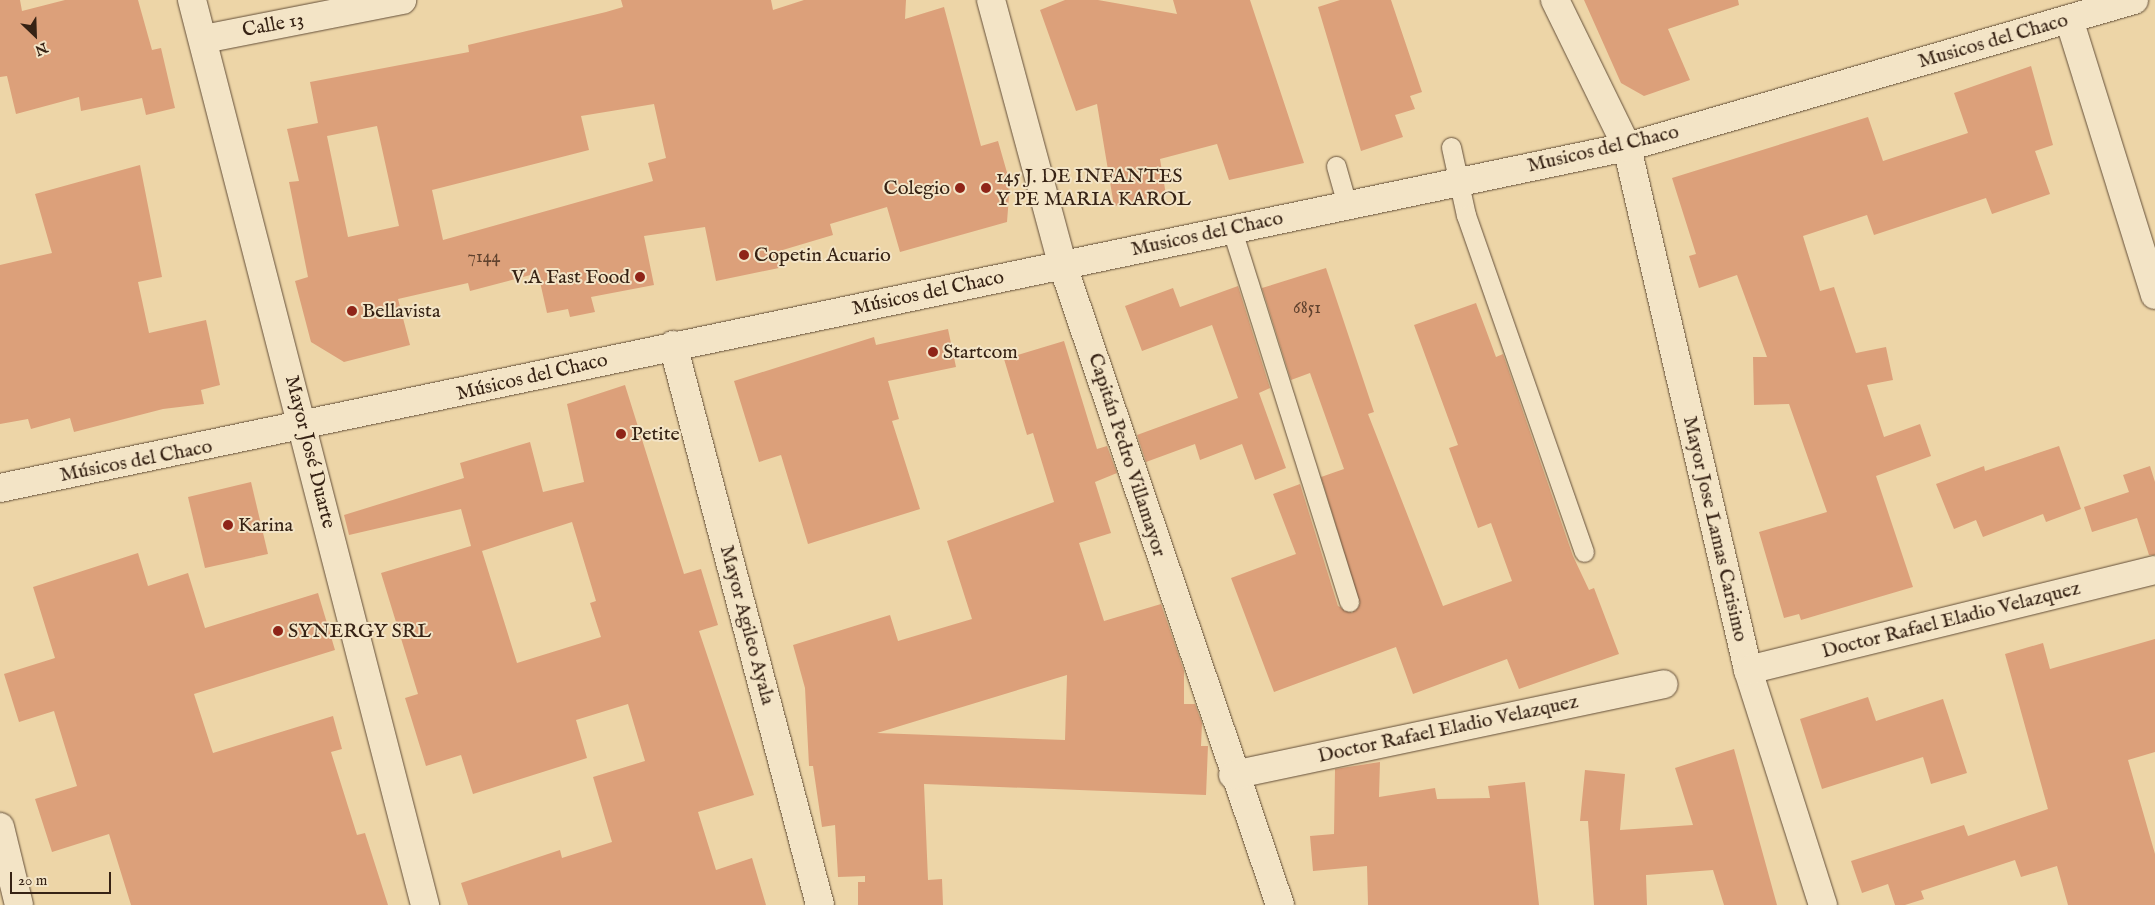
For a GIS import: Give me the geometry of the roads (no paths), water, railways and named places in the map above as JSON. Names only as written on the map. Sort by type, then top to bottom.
[{"type":"street","name":"Mayor José Duarte","points":[[192,0],[204,39],[425,905]]},
{"type":"street","name":"Calle 13","points":[[204,39],[402,0]]},
{"type":"street","name":"Capitán Pedro Villamayor","points":[[991,0],[1063,266],[1233,775],[1280,905]]},
{"type":"street","name":"Mayor Jose Lamas Carisimo","points":[[1555,0],[1626,147],[1748,670],[1823,905]]},
{"type":"street","name":"Musicos del Chaco","points":[[1063,266],[1231,227],[1626,147],[2134,0]]},
{"type":"street","points":[[2069,19],[2155,294]]},
{"type":"street","name":"Músicos del Chaco","points":[[0,488],[303,427],[673,345],[1063,266]]},
{"type":"street","name":"Mayor Agileo Ayala","points":[[673,345],[820,905]]},
{"type":"street","name":"Doctor Rafael Eladio Velazquez","points":[[1748,670],[2155,570]]},
{"type":"street","name":"Doctor Rafael Eladio Velazquez","points":[[1233,775],[1663,684]]},
{"type":"street","points":[[0,827],[11,897]]},
{"type":"lane","points":[[1450,147],[1456,181],[1584,552]]},
{"type":"lane","points":[[1336,166],[1347,205]]},
{"type":"lane","points":[[1231,227],[1349,602]]},
{"type":"place","name":"Colegio","points":[[960,188]]},
{"type":"place","name":"145 J. DE INFANTES Y PE MARIA KAROL","points":[[986,188]]},
{"type":"place","name":"Copetin Acuario","points":[[744,255]]},
{"type":"place","name":"V.A Fast Food","points":[[640,277]]},
{"type":"place","name":"Bellavista","points":[[352,311]]},
{"type":"place","name":"Startcom","points":[[933,352]]},
{"type":"place","name":"Petite","points":[[621,434]]},
{"type":"place","name":"Karina","points":[[228,525]]},
{"type":"place","name":"SYNERGY SRL","points":[[278,631]]}]
